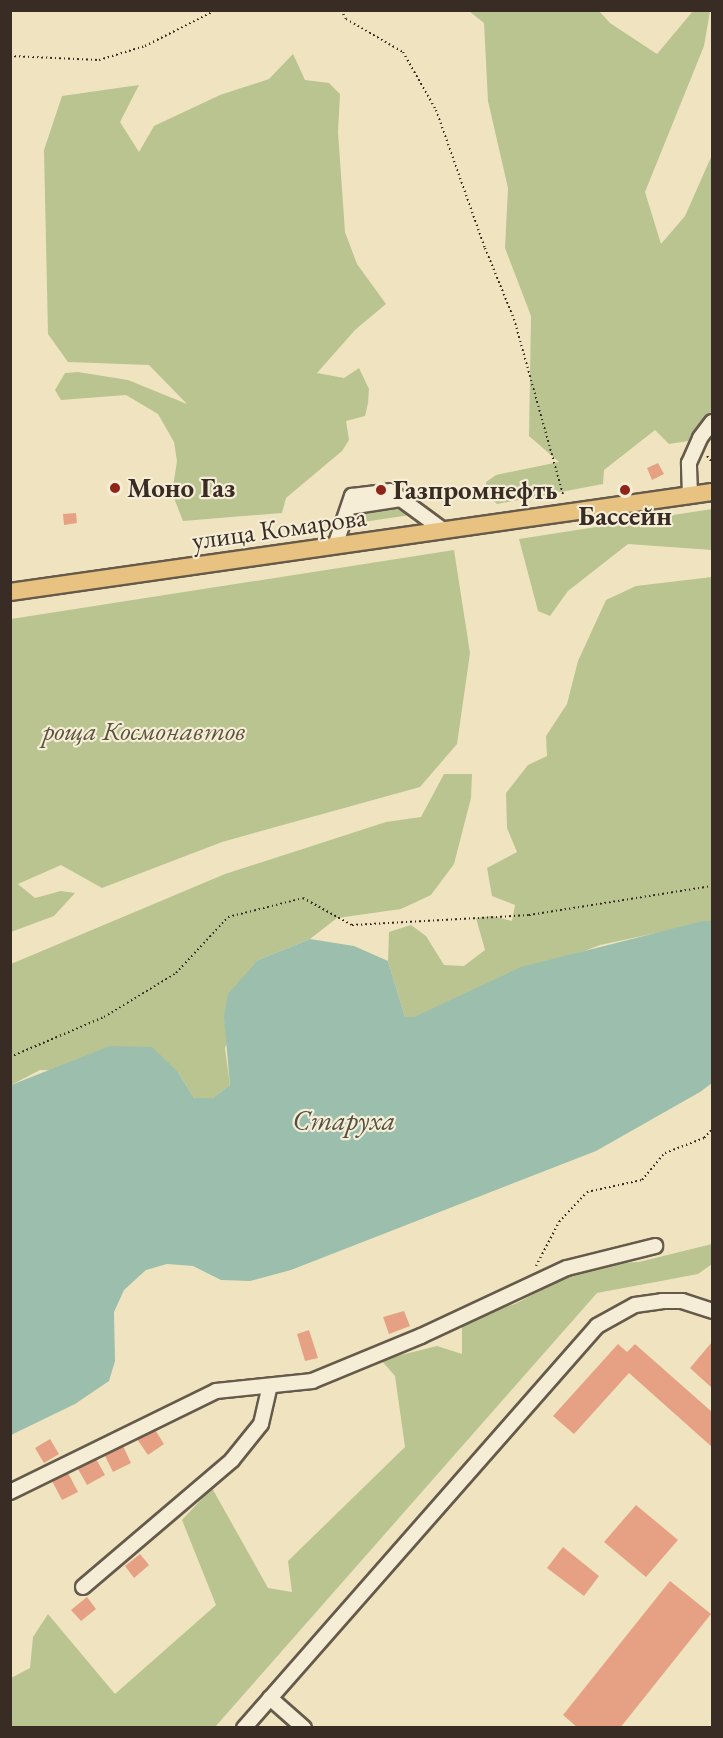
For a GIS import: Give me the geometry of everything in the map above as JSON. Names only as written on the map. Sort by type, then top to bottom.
[{"type":"main road","name":"улица Комарова","points":[[10,592],[712,492]]},
{"type":"street","points":[[690,495],[689,463],[700,438],[712,422]]},
{"type":"street","points":[[335,546],[352,496],[390,491],[443,530]]},
{"type":"street","points":[[10,1492],[216,1391],[269,1388],[312,1381],[421,1336],[567,1268],[654,1246]]},
{"type":"street","points":[[244,1728],[597,1326],[635,1305],[662,1300],[682,1301],[712,1311]]},
{"type":"street","points":[[83,1587],[232,1460],[261,1424],[269,1388]]},
{"type":"street","points":[[270,1698],[304,1728]]},
{"type":"path","points":[[10,56],[99,60],[145,46],[216,10]]},
{"type":"path","points":[[341,10],[346,20],[403,52],[436,111],[484,248],[514,319],[563,494]]},
{"type":"path","points":[[10,1057],[104,1017],[176,973],[228,917],[303,898],[352,925],[529,915],[712,886]]},
{"type":"path","points":[[525,1287],[559,1222],[587,1192],[642,1180],[665,1153],[704,1138],[712,1129]]},
{"type":"green space","points":[[469,11],[599,11],[610,23],[657,54],[693,11],[710,11],[704,46],[645,192],[661,244],[685,216],[712,155],[712,411],[688,441],[669,444],[655,430],[604,470],[603,484],[497,504],[486,493],[486,482],[496,475],[559,462],[529,436],[531,316],[505,248],[508,188],[488,101],[484,23]]},
{"type":"green space","points":[[293,54],[305,80],[329,83],[340,94],[338,132],[345,232],[357,264],[386,304],[355,330],[317,373],[344,378],[359,368],[369,389],[365,416],[346,421],[349,440],[342,451],[286,498],[282,513],[183,521],[172,493],[177,461],[174,442],[158,414],[126,395],[61,400],[55,390],[65,373],[78,372],[128,380],[187,404],[149,365],[68,362],[48,334],[44,150],[62,96],[139,85],[120,122],[139,152],[154,126],[220,95],[269,79]]},
{"type":"green space","points":[[399,506],[410,515],[350,524],[357,512]]},
{"type":"green space","points":[[712,509],[712,550],[628,544],[568,591],[550,616],[538,611],[519,539]]},
{"type":"green space","name":"роща Космонавтов","points":[[454,550],[470,653],[457,744],[420,787],[222,842],[102,888],[61,865],[18,884],[35,898],[61,891],[75,893],[54,916],[11,932],[11,619]]},
{"type":"green space","points":[[712,577],[712,921],[600,945],[414,1017],[405,1017],[388,961],[389,932],[411,925],[426,936],[444,965],[464,966],[485,950],[476,918],[492,916],[512,921],[515,905],[492,896],[487,868],[517,852],[507,828],[506,793],[528,765],[547,756],[546,736],[567,704],[578,661],[606,600],[636,586]]},
{"type":"green space","points":[[444,774],[472,774],[471,798],[454,864],[431,895],[401,909],[337,918],[310,939],[258,960],[225,1048],[230,1085],[213,1098],[194,1098],[178,1072],[40,1070],[11,1085],[11,964],[225,874],[386,822],[421,817]]},
{"type":"green space","points":[[712,1244],[712,1264],[698,1274],[597,1293],[215,1727],[11,1728],[11,1678],[30,1668],[33,1637],[48,1614],[115,1694],[216,1605],[182,1520],[212,1488],[268,1588],[292,1592],[288,1561],[405,1447],[395,1376],[381,1360],[437,1346],[462,1354],[462,1319],[515,1304],[591,1264],[639,1262]]},
{"type":"water","name":"Старуха","points":[[703,921],[712,921],[712,1083],[700,1092],[596,1151],[291,1270],[250,1281],[221,1280],[193,1266],[167,1264],[146,1270],[124,1290],[114,1312],[115,1361],[109,1381],[75,1404],[11,1435],[11,1085],[110,1046],[152,1047],[178,1072],[194,1098],[213,1098],[230,1085],[224,1017],[228,994],[258,960],[310,939],[354,946],[388,961],[405,1017],[414,1017],[521,967]]},
{"type":"building","points":[[658,463],[664,474],[652,480],[647,468]]},
{"type":"building","points":[[76,513],[77,523],[64,525],[63,514]]},
{"type":"building","points":[[404,1311],[410,1326],[389,1334],[383,1317]]},
{"type":"building","points":[[309,1330],[318,1358],[305,1361],[297,1334]]},
{"type":"building","points":[[712,1342],[712,1388],[690,1368]]},
{"type":"building","points":[[618,1344],[627,1352],[635,1344],[712,1412],[712,1447],[629,1373],[574,1434],[553,1416]]},
{"type":"building","points":[[154,1428],[164,1444],[148,1455],[137,1439]]},
{"type":"building","points":[[50,1439],[59,1454],[44,1463],[35,1448]]},
{"type":"building","points":[[123,1446],[131,1463],[113,1472],[105,1456]]},
{"type":"building","points":[[96,1459],[105,1475],[87,1485],[78,1469]]},
{"type":"building","points":[[68,1473],[78,1492],[62,1500],[52,1481]]},
{"type":"building","points":[[636,1505],[678,1540],[646,1577],[604,1542]]},
{"type":"building","points":[[563,1547],[599,1576],[584,1596],[547,1568]]},
{"type":"building","points":[[140,1554],[149,1565],[134,1578],[125,1566]]},
{"type":"building","points":[[670,1581],[711,1614],[620,1728],[578,1728],[563,1715]]},
{"type":"building","points":[[87,1597],[96,1609],[81,1621],[71,1610]]},
{"type":"place","name":"Моно Газ","points":[[115,488]]},
{"type":"place","name":"Газпромнефть","points":[[381,490]]},
{"type":"place","name":"Бассейн","points":[[625,490]]}]
